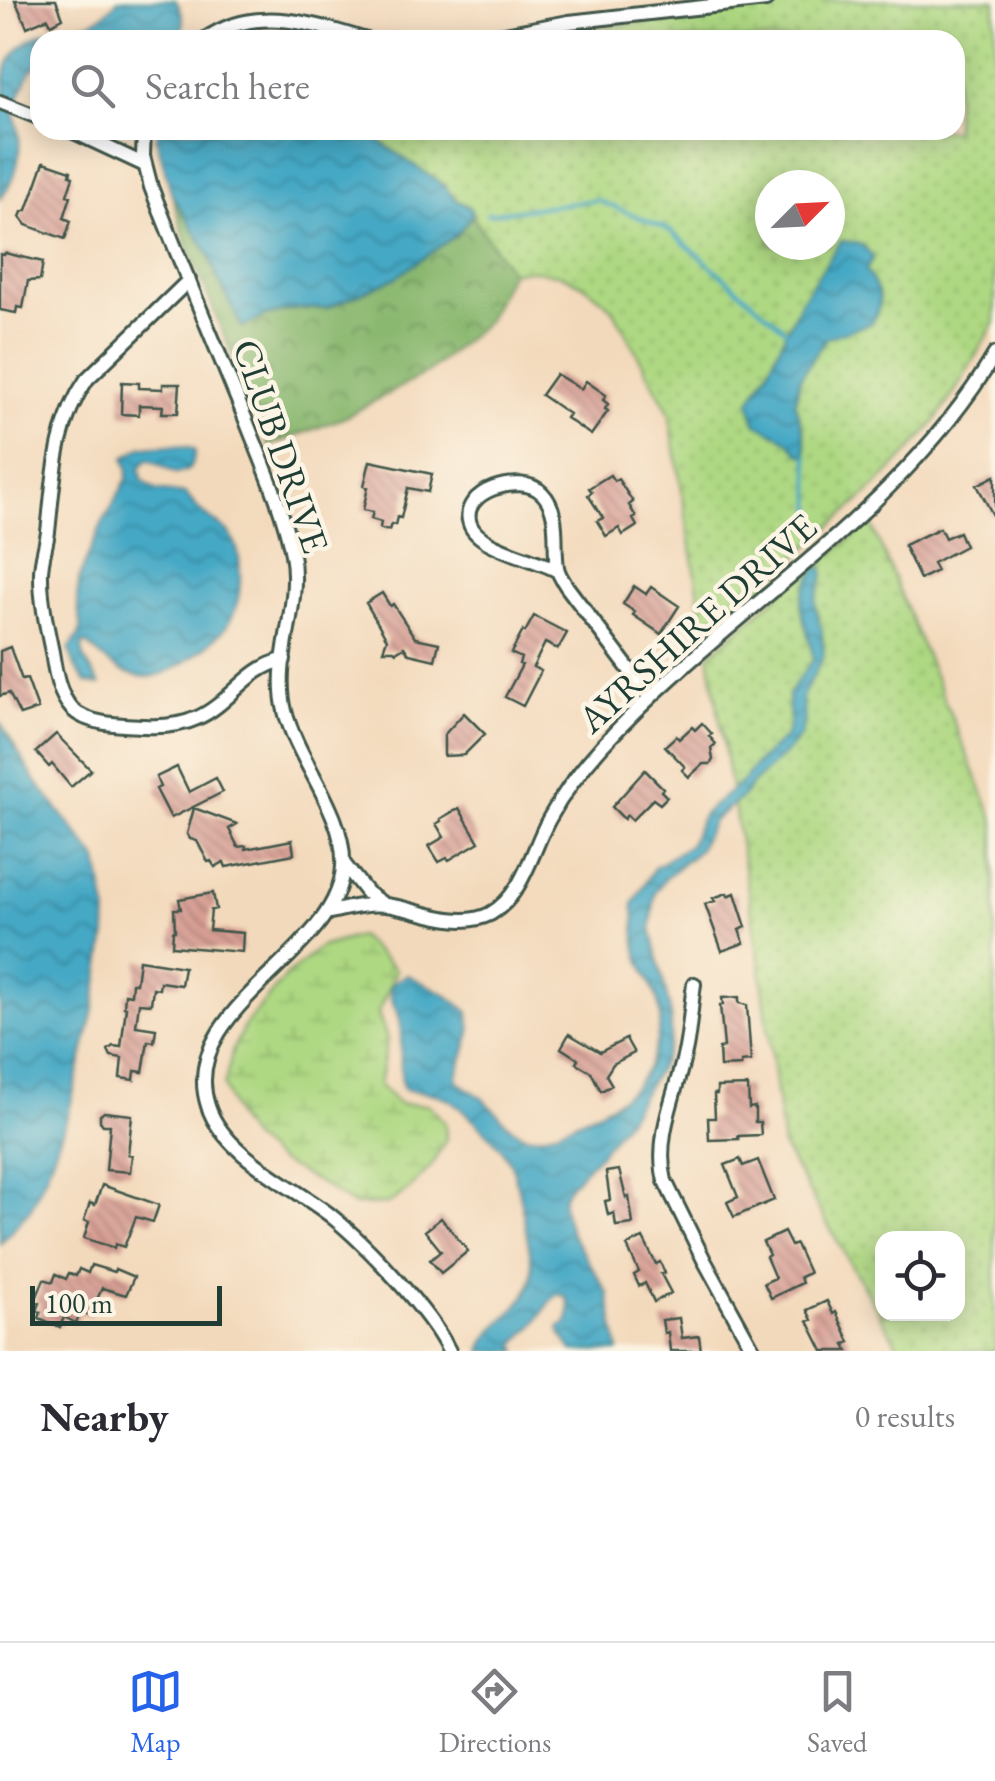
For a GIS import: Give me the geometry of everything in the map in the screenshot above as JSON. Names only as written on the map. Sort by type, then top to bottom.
[{"type":"street","points":[[526,30],[766,0]]},
{"type":"street","points":[[224,30],[266,18],[295,20],[331,30]]},
{"type":"street","points":[[0,102],[30,114]]},
{"type":"street","points":[[91,140],[145,165]]},
{"type":"street","name":"CLUB DRIVE","points":[[143,140],[151,187],[252,435],[286,531],[295,579],[282,695],[287,720],[334,820],[344,864]]},
{"type":"street","points":[[189,280],[87,379],[62,428],[40,575],[58,684],[68,705],[82,716],[128,725],[172,726],[198,718],[265,665],[284,660]]},
{"type":"street","name":"AYRSHIRE DRIVE","points":[[326,914],[365,905],[385,905],[458,920],[482,917],[498,909],[518,885],[547,822],[578,774],[650,697],[852,522],[947,425],[995,354]]},
{"type":"street","points":[[556,570],[478,536],[468,518],[470,506],[490,490],[512,484],[530,485],[547,499],[556,541],[556,570],[650,697]]},
{"type":"street","points":[[344,864],[367,893],[385,905]]},
{"type":"street","points":[[344,864],[326,914],[225,1024],[207,1063],[207,1104],[220,1129],[236,1147],[358,1240],[433,1325],[449,1351]]},
{"type":"street","points":[[694,984],[686,1047],[662,1146],[662,1170],[704,1260],[754,1351]]},
{"type":"green space","points":[[796,0],[995,0],[995,322],[954,393],[910,451],[706,638],[669,412],[614,311],[582,284],[562,275],[531,270],[511,272],[468,206],[378,140],[965,140],[965,30],[586,30]]},
{"type":"green space","points":[[172,195],[209,254],[244,327],[265,316],[296,309],[328,308],[395,278],[456,235],[472,216],[511,272],[486,322],[428,372],[343,418],[269,446],[187,245]]},
{"type":"green space","points":[[871,523],[995,822],[995,1351],[901,1351],[884,1321],[965,1321],[965,1231],[875,1231],[875,1306],[783,1147],[760,964],[709,655]]},
{"type":"green space","points":[[359,936],[396,970],[378,1013],[387,1039],[379,1085],[399,1104],[429,1105],[445,1123],[446,1139],[432,1165],[388,1204],[353,1205],[278,1161],[251,1139],[236,1118],[224,1086],[233,1049],[244,1027],[284,978],[320,947]]},
{"type":"water","points":[[118,0],[175,0],[181,9],[182,30],[53,30],[80,26],[104,14]]},
{"type":"water","points":[[28,41],[30,72],[13,110],[19,156],[13,178],[0,199],[0,102],[12,57]]},
{"type":"water","points":[[157,140],[378,140],[443,185],[456,200],[471,208],[472,215],[456,235],[395,278],[327,308],[296,309],[241,326],[209,254],[172,195]]},
{"type":"water","points":[[845,241],[860,244],[873,258],[866,270],[879,302],[872,323],[826,338],[800,378],[795,404],[807,456],[755,423],[750,401],[800,302],[828,260],[845,260]]},
{"type":"water","points":[[170,445],[195,451],[188,470],[177,474],[148,459],[140,468],[142,480],[156,490],[186,494],[232,538],[240,566],[236,608],[225,628],[209,644],[168,672],[157,675],[137,676],[121,671],[83,643],[85,660],[100,685],[86,683],[69,649],[81,629],[77,599],[80,575],[127,479],[124,458],[141,447]]},
{"type":"water","points":[[823,567],[815,603],[824,656],[802,697],[801,735],[742,797],[713,821],[698,851],[665,878],[655,893],[651,928],[670,1010],[668,1047],[627,1119],[563,1197],[571,1234],[608,1293],[619,1351],[572,1351],[559,1330],[566,1324],[570,1310],[566,1297],[559,1294],[518,1340],[518,1351],[481,1351],[490,1334],[523,1298],[532,1275],[517,1184],[502,1150],[464,1111],[443,1096],[403,1089],[400,1022],[391,988],[396,980],[408,975],[469,1012],[471,1033],[458,1081],[524,1135],[548,1134],[609,1105],[634,1087],[651,1061],[660,1013],[637,950],[633,904],[654,868],[689,845],[704,813],[744,780],[756,763],[785,737],[790,724],[788,694],[813,660],[802,614],[803,594],[817,568]]},
{"type":"water","points":[[0,722],[34,779],[98,860],[107,910],[94,1010],[68,1115],[31,1208],[0,1244]]},
{"type":"building","points":[[15,0],[56,0],[63,18],[51,24],[48,18],[27,27]]},
{"type":"building","points":[[44,162],[71,171],[73,177],[64,218],[71,221],[65,239],[26,225],[20,217],[27,210]]},
{"type":"building","points":[[0,254],[43,262],[40,280],[28,281],[23,308],[17,307],[16,313],[0,310]]},
{"type":"building","points":[[556,374],[581,389],[586,381],[606,395],[603,400],[608,411],[591,435],[541,395]]},
{"type":"building","points":[[122,382],[139,383],[139,388],[163,389],[163,384],[180,384],[178,413],[162,413],[163,406],[139,405],[139,415],[121,414]]},
{"type":"building","points":[[370,461],[432,474],[428,492],[408,488],[401,518],[397,517],[389,530],[371,519],[373,512],[363,510]]},
{"type":"building","points":[[610,475],[614,481],[618,479],[633,502],[629,505],[637,526],[623,535],[619,528],[606,536],[597,521],[603,518],[588,495],[592,492],[589,488]]},
{"type":"building","points":[[995,476],[995,519],[977,485]]},
{"type":"building","points":[[940,528],[945,538],[959,532],[965,546],[933,563],[937,571],[920,579],[904,545]]},
{"type":"building","points":[[634,586],[646,594],[651,587],[679,606],[661,634],[623,604]]},
{"type":"building","points":[[382,593],[415,638],[439,643],[435,660],[409,654],[404,647],[396,652],[383,650],[387,639],[366,603]]},
{"type":"building","points":[[534,616],[567,633],[558,649],[545,643],[533,667],[541,671],[523,706],[505,697],[522,665],[521,658],[511,653]]},
{"type":"building","points":[[10,647],[38,709],[20,715],[9,693],[0,696],[0,651]]},
{"type":"building","points":[[464,713],[485,734],[464,755],[444,756],[444,735]]},
{"type":"building","points":[[702,723],[716,744],[711,748],[713,760],[689,777],[665,746]]},
{"type":"building","points":[[56,734],[91,770],[71,787],[36,752]]},
{"type":"building","points":[[177,767],[189,792],[216,778],[223,792],[171,818],[156,789],[160,787],[156,777]]},
{"type":"building","points":[[645,770],[667,797],[660,804],[653,799],[632,820],[627,815],[624,819],[612,807]]},
{"type":"building","points":[[194,808],[237,824],[229,829],[238,847],[246,849],[292,840],[294,854],[226,867],[224,862],[215,867],[197,841],[187,834]]},
{"type":"building","points":[[459,808],[479,842],[439,862],[429,846],[444,837],[436,824]]},
{"type":"building","points":[[213,893],[216,909],[211,910],[209,930],[243,933],[242,952],[172,946],[174,909],[181,909],[179,899]]},
{"type":"building","points":[[735,893],[746,927],[739,930],[744,943],[722,951],[705,904]]},
{"type":"building","points":[[139,960],[184,967],[181,985],[160,982],[159,989],[153,988],[151,1004],[139,1003],[136,1026],[156,1029],[154,1042],[148,1041],[143,1072],[135,1071],[134,1080],[120,1078],[122,1058],[111,1056],[108,1050],[121,1047],[125,994],[131,995],[132,983],[136,983]]},
{"type":"building","points":[[739,997],[739,1003],[747,1005],[751,1061],[741,1062],[741,1066],[720,1067],[719,1048],[724,1047],[720,1005],[722,998]]},
{"type":"building","points":[[569,1034],[600,1052],[626,1039],[634,1053],[613,1064],[606,1075],[612,1085],[601,1091],[591,1072],[561,1048]]},
{"type":"building","points":[[748,1086],[749,1108],[755,1107],[755,1122],[760,1122],[761,1135],[709,1140],[708,1118],[715,1118],[717,1087]]},
{"type":"building","points":[[104,1112],[132,1115],[130,1172],[106,1170],[110,1125],[100,1121]]},
{"type":"building","points":[[740,1159],[743,1166],[758,1160],[774,1200],[734,1217],[727,1202],[738,1197],[725,1165]]},
{"type":"building","points":[[619,1170],[633,1224],[616,1226],[614,1213],[608,1215],[605,1201],[610,1200],[606,1172]]},
{"type":"building","points":[[102,1185],[159,1205],[153,1222],[136,1217],[124,1247],[115,1244],[114,1248],[84,1238],[89,1222],[84,1220]]},
{"type":"building","points":[[441,1218],[468,1251],[441,1273],[430,1260],[441,1251],[425,1231]]},
{"type":"building","points":[[784,1232],[791,1246],[796,1244],[809,1273],[800,1277],[802,1283],[771,1298],[764,1283],[775,1278],[763,1242]]},
{"type":"building","points":[[643,1238],[656,1264],[660,1262],[665,1273],[661,1274],[671,1293],[654,1302],[645,1283],[639,1286],[634,1275],[639,1272],[627,1246]]},
{"type":"building","points":[[91,1265],[134,1277],[126,1295],[102,1288],[90,1316],[81,1312],[76,1323],[64,1317],[60,1327],[39,1318],[40,1303],[35,1301],[44,1279],[53,1282],[56,1274],[66,1279],[69,1273],[76,1276],[79,1269],[88,1273]]},
{"type":"building","points":[[827,1301],[850,1342],[845,1344],[848,1351],[823,1351],[808,1321],[812,1320],[807,1310]]},
{"type":"building","points":[[679,1318],[682,1338],[699,1336],[701,1351],[670,1351],[662,1320]]},
{"type":"waterway","points":[[487,214],[597,200],[669,230],[788,332]]},
{"type":"waterway","points":[[807,456],[816,535]]}]
